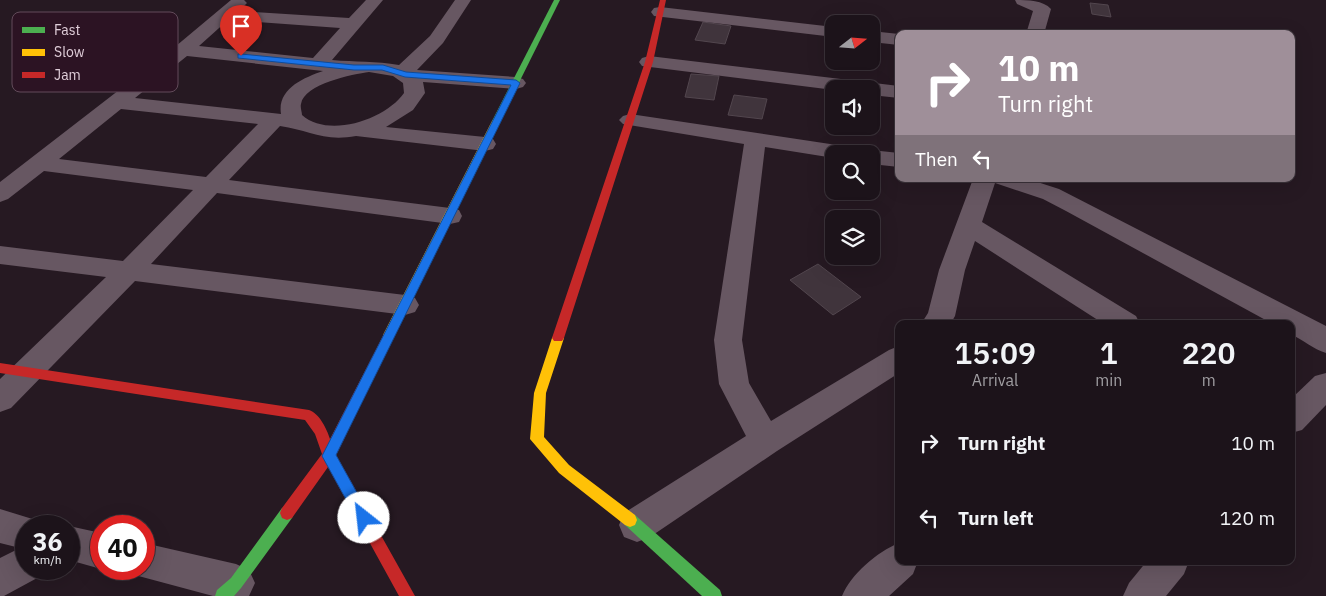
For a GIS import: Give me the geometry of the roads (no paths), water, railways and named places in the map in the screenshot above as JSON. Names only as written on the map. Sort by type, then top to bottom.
[{"type":"street","points":[[178,54],[242,0]]},
{"type":"street","points":[[318,64],[375,0]]},
{"type":"street","points":[[404,74],[440,38],[463,0]]},
{"type":"street","points":[[155,565],[229,590],[329,456],[557,0]]},
{"type":"street","points":[[1024,0],[1042,9],[1036,30]]},
{"type":"street","points":[[714,596],[637,525],[564,469],[537,439],[540,392],[649,62],[662,6],[825,31]]},
{"type":"street","points":[[225,15],[354,24]]},
{"type":"street","points":[[880,37],[895,39]]},
{"type":"street","points":[[183,50],[354,68],[383,67],[404,74],[516,83]]},
{"type":"street","points":[[649,62],[895,92]]},
{"type":"street","points":[[0,399],[128,272],[211,185],[292,115],[290,106],[293,98],[300,90],[324,76],[354,68]]},
{"type":"street","points":[[354,130],[386,121],[409,105],[415,88],[412,81],[404,74]]},
{"type":"street","points":[[0,194],[129,92]]},
{"type":"street","points":[[116,102],[286,121],[321,131],[354,130],[485,144]]},
{"type":"street","points":[[630,120],[825,151]]},
{"type":"street","points":[[755,141],[728,340],[734,384],[765,441]]},
{"type":"street","points":[[880,158],[895,160]]},
{"type":"street","points":[[38,164],[450,216]]},
{"type":"street","points":[[938,320],[941,316],[952,270],[984,182]]},
{"type":"street","points":[[1013,182],[1051,194],[1290,320]]},
{"type":"street","points":[[969,225],[1120,320]]},
{"type":"street","points":[[0,255],[405,305]]},
{"type":"street","points":[[1295,323],[1320,336],[1326,342]]},
{"type":"street","points":[[637,525],[765,441],[895,360]]},
{"type":"street","points":[[0,368],[308,415],[321,432],[329,456],[407,596]]},
{"type":"street","points":[[1295,416],[1326,385]]},
{"type":"street","points":[[0,526],[15,530]]},
{"type":"street","points":[[861,596],[896,565]]},
{"type":"street","points":[[1142,596],[1168,565]]},
{"type":"street","points":[[0,578],[15,570]]}]
